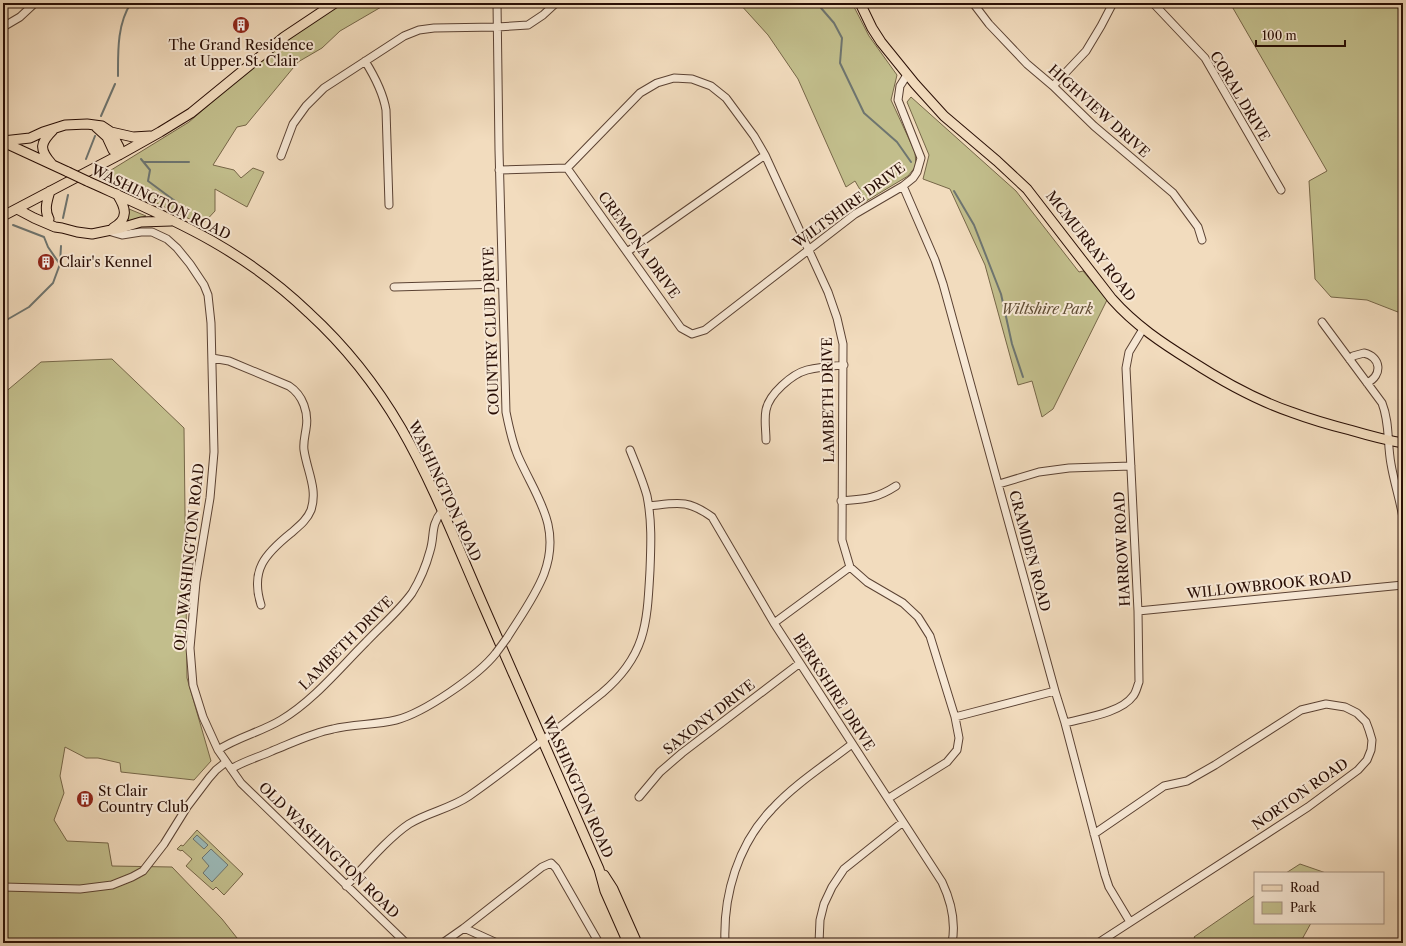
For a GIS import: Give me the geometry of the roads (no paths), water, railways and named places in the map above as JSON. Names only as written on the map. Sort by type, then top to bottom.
[{"type":"main road","points":[[3,216],[119,155],[191,113],[284,37],[334,3]]},
{"type":"main road","name":"MCMURRAY ROAD","points":[[860,3],[872,28],[881,42],[907,75],[944,116],[998,161],[1027,189],[1112,299],[1143,329],[1165,345],[1224,381],[1276,406],[1320,422],[1403,443]]},
{"type":"main road","points":[[3,141],[23,140],[43,132],[72,124],[102,126],[111,132],[133,137],[153,136]]},
{"type":"main road","points":[[95,126],[107,137],[113,150],[119,155]]},
{"type":"main road","points":[[52,164],[44,154],[42,147],[45,137],[54,129]]},
{"type":"main road","points":[[111,132],[119,147],[119,155]]},
{"type":"main road","name":"WASHINGTON ROAD","points":[[3,141],[174,221],[210,240],[257,270],[308,311],[338,342],[370,380],[414,451],[442,511],[599,869],[605,891],[628,943]]},
{"type":"main road","points":[[50,192],[46,208],[50,219]]},
{"type":"main road","points":[[108,231],[117,226],[124,217],[124,207],[117,194]]},
{"type":"main road","points":[[17,209],[50,219],[57,222],[62,228]]},
{"type":"main road","points":[[17,209],[55,227],[92,234],[141,222],[174,221]]},
{"type":"main road","name":"WASHINGTON ROAD","points":[[599,869],[613,889],[637,943]]},
{"type":"street","points":[[3,27],[20,17],[34,3]]},
{"type":"street","name":"COUNTRY CLUB DRIVE","points":[[231,769],[295,742],[331,729],[383,723],[418,711],[466,681],[486,664],[507,638],[529,603],[544,574],[550,539],[549,528],[544,508],[516,449],[506,412],[499,170],[497,3]]},
{"type":"street","points":[[281,156],[293,124],[306,106],[324,88],[404,36],[419,30],[434,28],[528,25],[543,15],[556,3]]},
{"type":"street","name":"HIGHVIEW DRIVE","points":[[973,3],[989,24],[1027,64],[1053,86],[1094,126],[1173,193],[1198,227],[1202,240]]},
{"type":"street","points":[[1053,86],[1086,51],[1113,3]]},
{"type":"street","name":"CORAL DRIVE","points":[[1153,3],[1205,58],[1281,190]]},
{"type":"street","points":[[366,61],[384,99],[386,110],[389,205]]},
{"type":"street","name":"WILTSHIRE DRIVE","points":[[692,334],[705,330],[855,214],[903,186],[913,178],[917,172],[921,158],[898,100],[900,86],[907,75]]},
{"type":"street","name":"LAMBETH DRIVE","points":[[567,168],[640,93],[657,83],[674,78],[692,79],[711,86],[726,98],[754,136],[765,155],[828,292],[837,318],[843,344],[842,540],[850,567]]},
{"type":"street","points":[[628,252],[765,155]]},
{"type":"street","points":[[499,170],[567,168]]},
{"type":"street","name":"CREMONA DRIVE","points":[[567,168],[682,328],[692,334]]},
{"type":"street","name":"CRAMDEN ROAD","points":[[903,186],[935,260],[943,284],[1065,723],[1105,875],[1110,887],[1130,922]]},
{"type":"street","name":"OLD WASHINGTON ROAD","points":[[108,231],[122,235],[141,232],[157,234],[171,242],[184,256],[201,279],[208,295],[211,323],[214,425],[212,475],[209,506],[196,582],[190,648],[193,685],[203,717],[218,750],[241,783],[406,943]]},
{"type":"street","points":[[394,287],[502,284]]},
{"type":"street","points":[[1322,322],[1382,403],[1387,418],[1391,463],[1403,518]]},
{"type":"street","name":"HARROW ROAD","points":[[1065,723],[1114,709],[1125,704],[1134,696],[1136,688],[1140,682],[1126,368],[1129,352],[1143,329]]},
{"type":"street","points":[[1350,360],[1353,356],[1364,353],[1373,357],[1376,361],[1378,372],[1372,381],[1367,383]]},
{"type":"street","points":[[212,358],[229,361],[289,386],[302,400],[306,414],[307,425],[304,450],[312,482],[312,506],[306,518],[269,552],[263,561],[257,586],[258,596],[262,605]]},
{"type":"street","points":[[766,440],[766,408],[774,394],[789,379],[806,370],[844,365]]},
{"type":"street","points":[[346,886],[405,827],[417,820],[449,808],[465,799],[610,687],[628,666],[636,652],[644,632],[648,611],[651,538],[649,506],[644,487],[630,450]]},
{"type":"street","points":[[999,484],[1039,472],[1069,468],[1130,466]]},
{"type":"street","points":[[841,501],[872,498],[885,493],[896,486]]},
{"type":"street","name":"BERKSHIRE DRIVE","points":[[649,506],[675,503],[689,504],[699,508],[712,517],[774,623],[852,744],[889,798],[942,882],[952,914],[954,931],[952,943]]},
{"type":"street","name":"LAMBETH DRIVE","points":[[218,750],[232,742],[272,726],[298,708],[317,692],[399,608],[411,593],[423,571],[430,552],[434,523],[442,511]]},
{"type":"street","points":[[774,623],[850,567],[867,582],[903,603],[918,617],[930,636],[955,717],[959,738],[957,750],[947,762],[889,798]]},
{"type":"street","name":"WILLOWBROOK ROAD","points":[[1138,611],[1403,585]]},
{"type":"street","name":"SAXONY DRIVE","points":[[639,797],[660,772],[800,663]]},
{"type":"street","points":[[955,717],[1055,691]]},
{"type":"street","name":"NORTON ROAD","points":[[1094,834],[1164,786],[1187,781],[1215,765],[1301,710],[1326,704],[1345,707],[1357,713],[1366,722],[1372,740],[1371,750],[1367,760],[1358,770],[1308,807],[1098,943]]},
{"type":"street","points":[[725,943],[724,930],[730,884],[752,834],[772,809],[802,782],[852,744]]},
{"type":"street","points":[[3,887],[80,889],[112,886],[132,877],[143,870],[164,844],[187,807],[209,778],[226,762]]},
{"type":"street","points":[[819,943],[820,920],[824,904],[832,887],[844,869],[903,822]]},
{"type":"street","points":[[444,942],[542,867],[551,863],[556,868],[599,943]]},
{"type":"street","points":[[464,928],[497,943]]},
{"type":"water","points":[[197,835],[208,845],[204,849],[193,839]]},
{"type":"water","points":[[211,849],[228,865],[212,882],[203,873],[209,866],[202,858]]},
{"type":"waterway","points":[[118,76],[119,38],[126,11],[131,3]]},
{"type":"waterway","points":[[819,3],[821,8],[834,23],[842,38],[840,63],[864,113],[897,142],[911,162]]},
{"type":"waterway","points":[[101,116],[115,84]]},
{"type":"waterway","points":[[86,159],[95,136]]},
{"type":"waterway","points":[[141,159],[150,170],[148,181],[175,201]]},
{"type":"waterway","points":[[144,162],[189,162]]},
{"type":"waterway","points":[[954,191],[974,225],[1001,294],[1012,344],[1023,377]]},
{"type":"waterway","points":[[63,218],[68,195]]},
{"type":"waterway","points":[[13,225],[44,237],[48,247],[59,263]]},
{"type":"waterway","points":[[3,322],[29,307],[53,283],[60,264],[61,246]]},
{"type":"place","name":"The Grand Residence at Upper St. Clair","points":[[241,25]]},
{"type":"place","name":"Clair's Kennel","points":[[46,262]]},
{"type":"place","name":"St Clair Country Club","points":[[85,799]]},
{"type":"park label","name":"Wiltshire Park","points":[[1047,309]]}]
